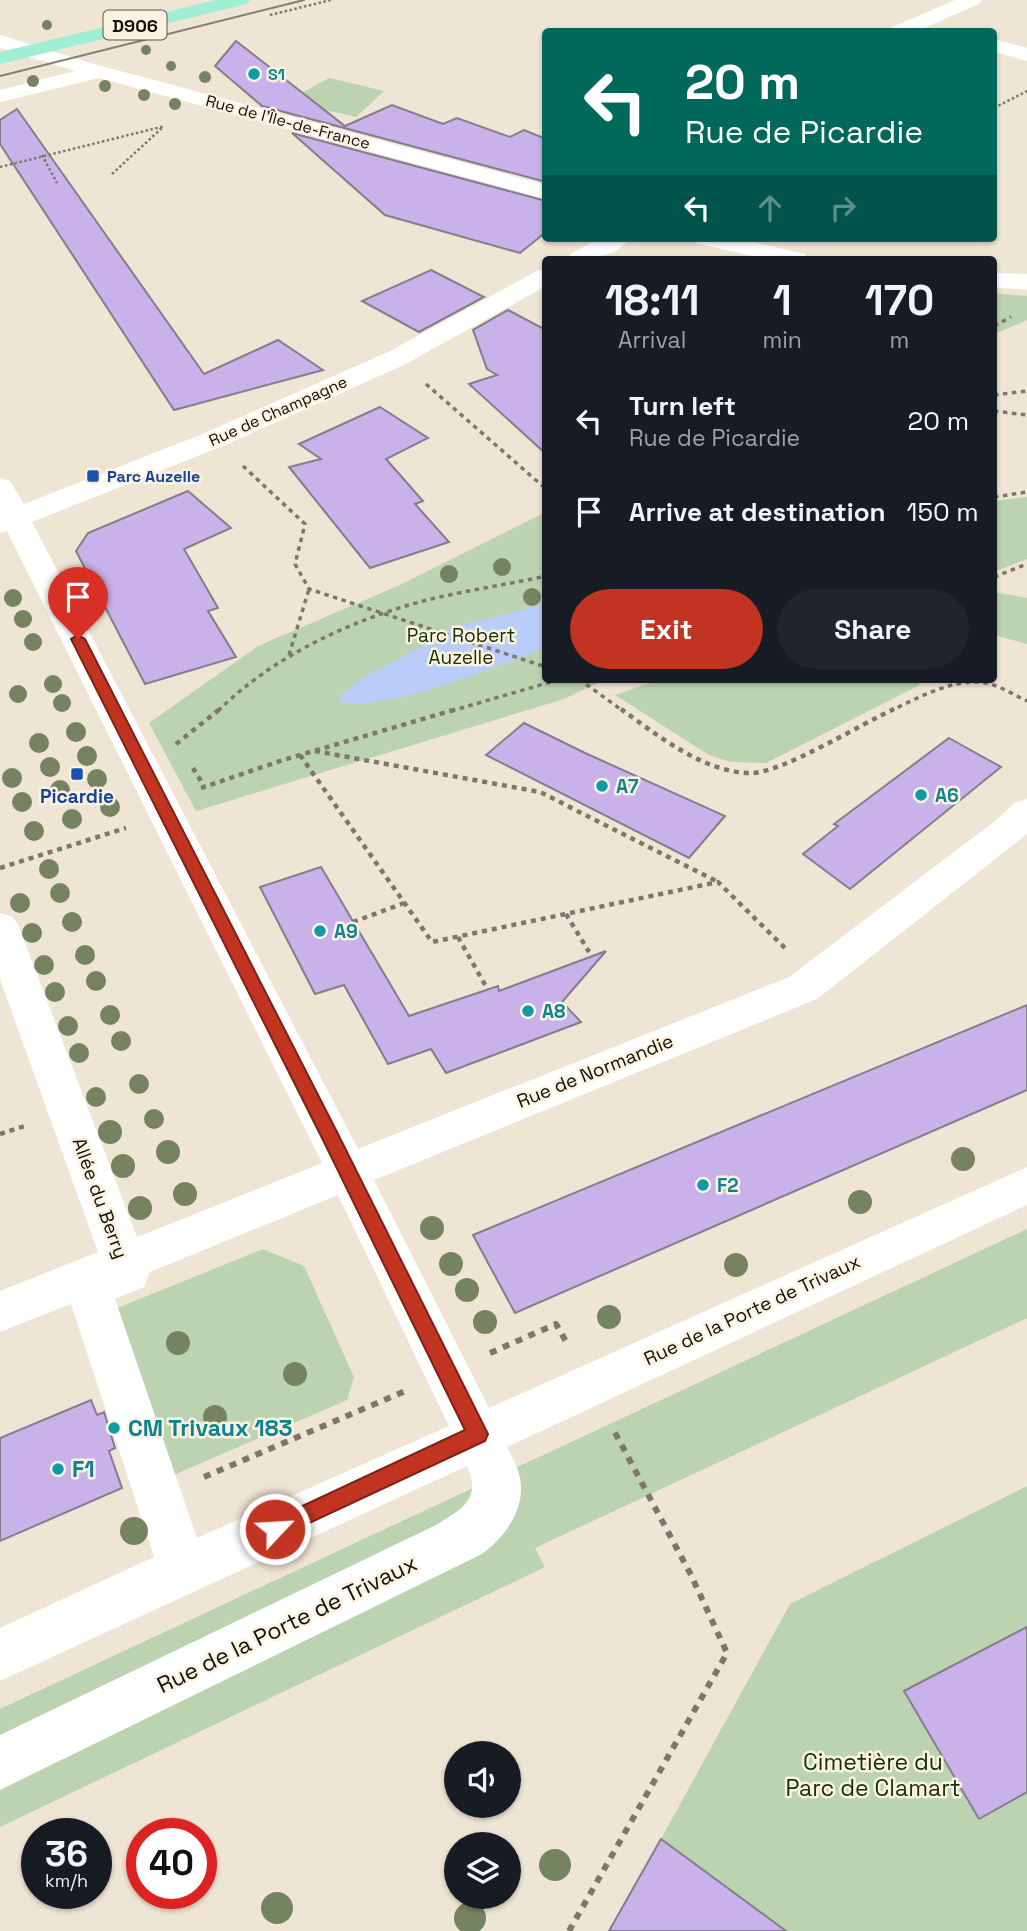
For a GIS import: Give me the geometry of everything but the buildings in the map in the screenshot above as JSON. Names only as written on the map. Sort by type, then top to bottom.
[{"type":"main road","points":[[2,47],[198,0]]},
{"type":"main road","name":"D906","points":[[2,47],[31,51],[240,0]]},
{"type":"street","points":[[906,28],[972,0]]},
{"type":"street","points":[[997,46],[1027,55]]},
{"type":"street","name":"Rue de l'Île-de-France","points":[[31,51],[542,191]]},
{"type":"street","points":[[0,96],[98,71]]},
{"type":"street","points":[[585,256],[611,242]]},
{"type":"street","points":[[722,242],[783,256]]},
{"type":"street","name":"Rue de Champagne","points":[[8,521],[215,439],[397,358],[542,277]]},
{"type":"street","points":[[997,280],[1027,282]]},
{"type":"street","points":[[0,487],[8,521],[167,813],[478,1434]]},
{"type":"street","name":"Rue de Normandie","points":[[0,1312],[803,988],[1008,830],[1027,812]]},
{"type":"street","name":"Allée du Berry","points":[[0,927],[128,1273],[89,1289],[183,1569]]},
{"type":"street","name":"Rue de la Porte de Trivaux","points":[[0,1655],[1027,1185]]},
{"type":"street","name":"Rue de la Porte de Trivaux","points":[[0,1763],[476,1530],[490,1514],[499,1494],[496,1476],[478,1434]]},
{"type":"path","points":[[997,106],[1027,91]]},
{"type":"path","points":[[0,167],[164,126],[112,174]]},
{"type":"path","points":[[43,155],[57,183]]},
{"type":"path","points":[[397,358],[542,485]]},
{"type":"path","points":[[997,396],[1027,391]]},
{"type":"path","points":[[997,411],[1027,415]]},
{"type":"path","points":[[215,439],[304,524],[295,565],[309,589],[542,666]]},
{"type":"path","points":[[997,497],[1027,492]]},
{"type":"path","points":[[997,576],[1027,565]]},
{"type":"path","points":[[179,740],[211,718],[242,687],[289,656],[382,615],[455,593],[542,577]]},
{"type":"path","points":[[289,656],[309,589]]},
{"type":"path","points":[[0,868],[167,813],[204,786],[300,755],[547,683]]},
{"type":"path","points":[[585,683],[684,750],[712,765],[748,773],[766,771],[786,763],[936,691],[960,683]]},
{"type":"path","points":[[976,683],[990,684],[1027,701]]},
{"type":"path","points":[[314,751],[540,792],[718,882],[816,978]]},
{"type":"path","points":[[300,755],[432,942],[718,882]]},
{"type":"path","points":[[353,922],[404,903]]},
{"type":"path","points":[[566,914],[589,951]]},
{"type":"path","points":[[458,937],[488,990]]},
{"type":"path","points":[[569,1931],[727,1654],[691,1575]]},
{"type":"green space","points":[[329,78],[384,91],[356,117],[287,101]]},
{"type":"green space","points":[[997,293],[1027,296],[1027,320],[997,333]]},
{"type":"green space","points":[[1027,497],[1027,559],[997,571],[997,501]]},
{"type":"green space","name":"Parc Robert Auzelle","points":[[542,514],[542,683],[598,683],[564,699],[196,811],[149,723],[258,646],[400,585]]},
{"type":"green space","points":[[997,593],[1027,598],[1027,644],[997,636]]},
{"type":"green space","points":[[650,683],[920,685],[766,763],[730,762],[709,755],[615,695]]},
{"type":"green space","points":[[1027,1229],[1027,1318],[535,1548],[545,1567],[0,1827],[0,1709]]},
{"type":"green space","points":[[263,1249],[304,1266],[354,1377],[347,1400],[169,1477],[110,1311]]},
{"type":"green space","name":"Cimetière du Parc de Clamart","points":[[1027,1486],[1027,1931],[754,1931],[763,1914],[661,1839],[790,1604]]},
{"type":"water","points":[[542,605],[542,649],[474,675],[411,695],[358,704],[341,701],[340,696],[364,677],[450,628]]},
{"type":"tram line","points":[[0,76],[304,0]]},
{"type":"place","name":"S1","points":[[254,74]]},
{"type":"place","name":"Parc Auzelle","points":[[93,476]]},
{"type":"place","name":"Picardie","points":[[77,774]]},
{"type":"place","name":"A7","points":[[602,786]]},
{"type":"place","name":"A6","points":[[921,795]]},
{"type":"place","name":"A9","points":[[320,931]]},
{"type":"place","name":"A8","points":[[528,1011]]},
{"type":"place","name":"F2","points":[[703,1185]]},
{"type":"place","name":"CM Trivaux 183","points":[[114,1428]]},
{"type":"place","name":"F1","points":[[58,1469]]},
{"type":"route","points":[[78,639],[478,1434],[275,1529]]}]
